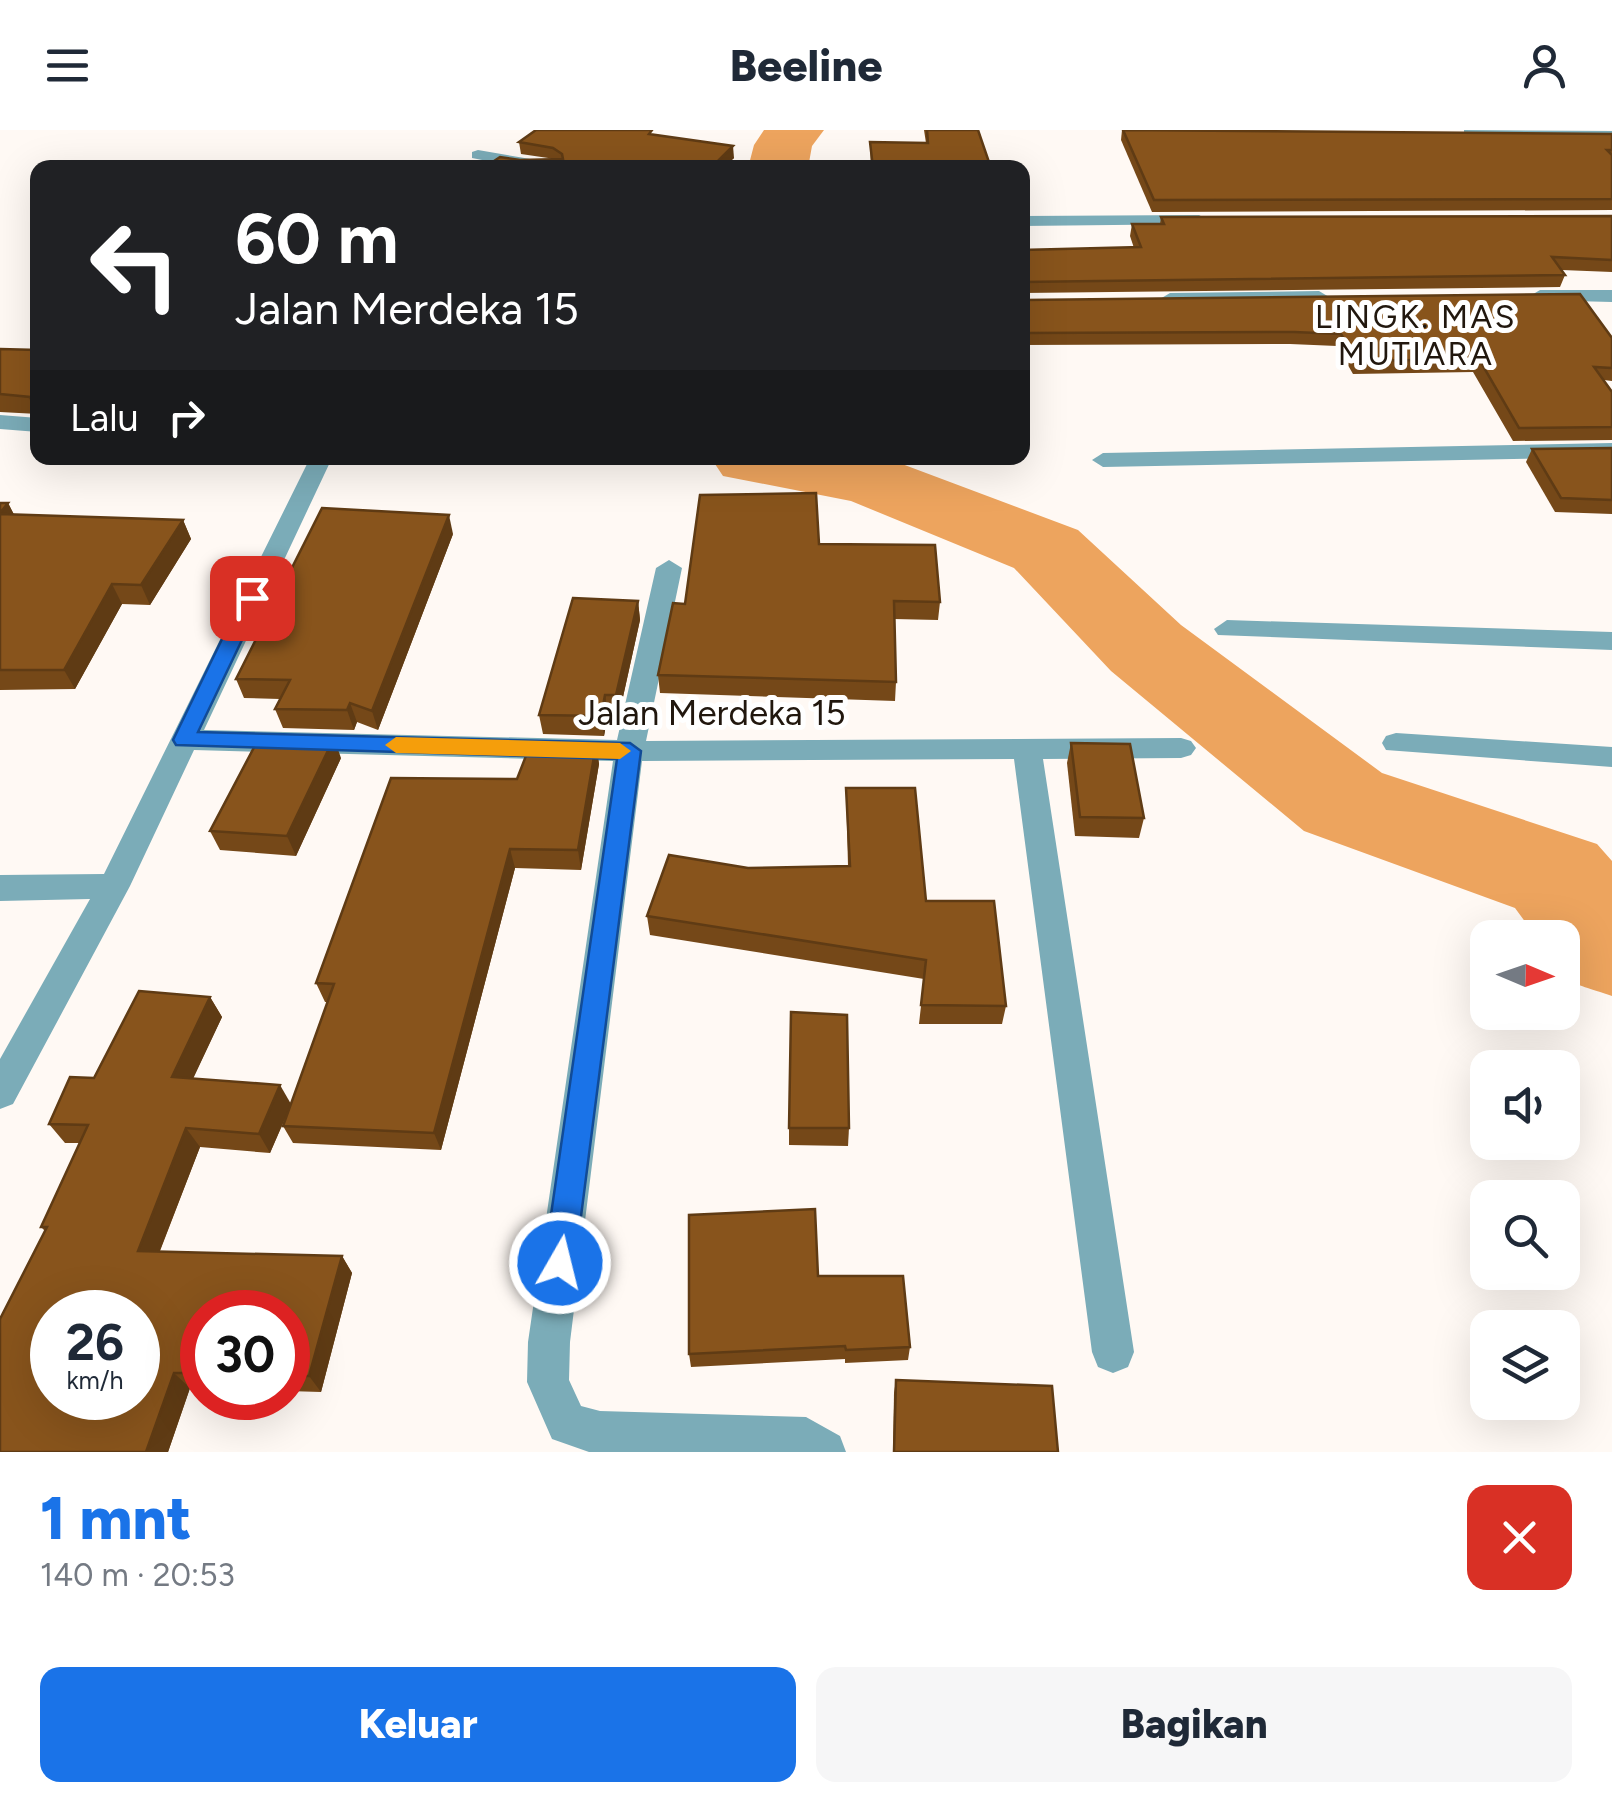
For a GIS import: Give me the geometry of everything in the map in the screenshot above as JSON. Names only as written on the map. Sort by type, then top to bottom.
[{"type":"street","points":[[1442,133],[1612,136]]},
{"type":"street","points":[[478,155],[507,160]]},
{"type":"street","points":[[1030,222],[1224,220]]},
{"type":"street","points":[[1512,296],[1612,296]]},
{"type":"street","points":[[1156,300],[1332,297]]},
{"type":"street","points":[[0,422],[30,425]]},
{"type":"street","points":[[1103,460],[1612,450]]},
{"type":"street","points":[[0,1093],[114,886],[317,465]]},
{"type":"street","points":[[669,568],[630,751],[551,1322],[548,1382],[568,1424],[600,1433],[806,1439],[824,1452]]},
{"type":"street","points":[[1227,629],[1612,641]]},
{"type":"street","name":"Jalan Merdeka 15","points":[[184,740],[630,751],[1181,748]]},
{"type":"street","points":[[1396,742],[1612,757]]},
{"type":"street","points":[[1027,750],[1113,1352]]},
{"type":"street","points":[[0,888],[114,886]]},
{"type":"building","points":[[536,130],[652,130],[649,134],[733,146],[719,160],[520,160],[563,159],[553,148],[519,142]]},
{"type":"building","points":[[927,130],[978,130],[988,160],[872,160],[870,142],[928,143]]},
{"type":"building","points":[[1123,130],[1612,134],[1612,150],[1607,150],[1612,155],[1612,199],[1154,200]]},
{"type":"building","points":[[1612,216],[1612,260],[1552,257],[1565,275],[1030,282],[1030,250],[1141,247],[1132,224],[1164,224],[1161,217]]},
{"type":"building","points":[[1580,294],[1612,338],[1612,368],[1594,367],[1612,392],[1612,427],[1519,428],[1479,359],[1357,361],[1341,334],[1030,333],[1030,300]]},
{"type":"building","points":[[0,349],[30,350],[30,397],[0,394]]},
{"type":"building","points":[[1612,448],[1612,500],[1561,498],[1532,449]]},
{"type":"building","points":[[816,493],[819,544],[935,545],[940,602],[894,601],[896,682],[658,675],[673,603],[685,604],[700,495]]},
{"type":"building","points":[[322,508],[449,515],[372,711],[350,703],[347,710],[275,709],[290,680],[236,679]]},
{"type":"building","points":[[0,514],[183,520],[141,585],[112,584],[64,670],[0,670]]},
{"type":"building","points":[[573,598],[638,601],[616,695],[605,695],[601,716],[539,715]]},
{"type":"building","points":[[260,736],[334,738],[287,836],[210,831]]},
{"type":"building","points":[[531,743],[596,745],[578,850],[510,849],[434,1133],[283,1126],[334,984],[316,983],[391,778],[517,779]]},
{"type":"building","points":[[1071,743],[1130,744],[1144,818],[1080,817]]},
{"type":"building","points":[[846,788],[915,788],[926,901],[994,901],[1006,1006],[921,1005],[926,960],[647,916],[669,855],[748,868],[850,866]]},
{"type":"building","points":[[139,991],[210,997],[172,1077],[280,1085],[259,1134],[186,1128],[138,1251],[342,1256],[310,1372],[310,1290],[180,1290],[180,1373],[174,1373],[160,1412],[160,1290],[30,1290],[30,1420],[157,1420],[146,1452],[0,1452],[0,1319],[47,1227],[41,1227],[88,1125],[49,1124],[70,1077],[94,1078]]},
{"type":"building","points":[[791,1012],[847,1015],[849,1128],[789,1128]]},
{"type":"building","points":[[815,1209],[818,1276],[903,1276],[910,1347],[846,1350],[845,1346],[689,1354],[689,1215]]},
{"type":"building","points":[[896,1380],[1052,1386],[1058,1452],[894,1452]]},
{"type":"waterway","points":[[780,160],[783,145],[795,130]]},
{"type":"waterway","points":[[791,465],[873,480],[1046,549],[1146,648],[1343,802],[1556,876],[1612,946]]},
{"type":"slow traffic","points":[[396,745],[620,751]]},
{"type":"district","name":"LINGK. MAS MUTIARA","points":[[1416,336]]},
{"type":"route","points":[[252,598],[184,740],[630,751],[560,1263]]}]
